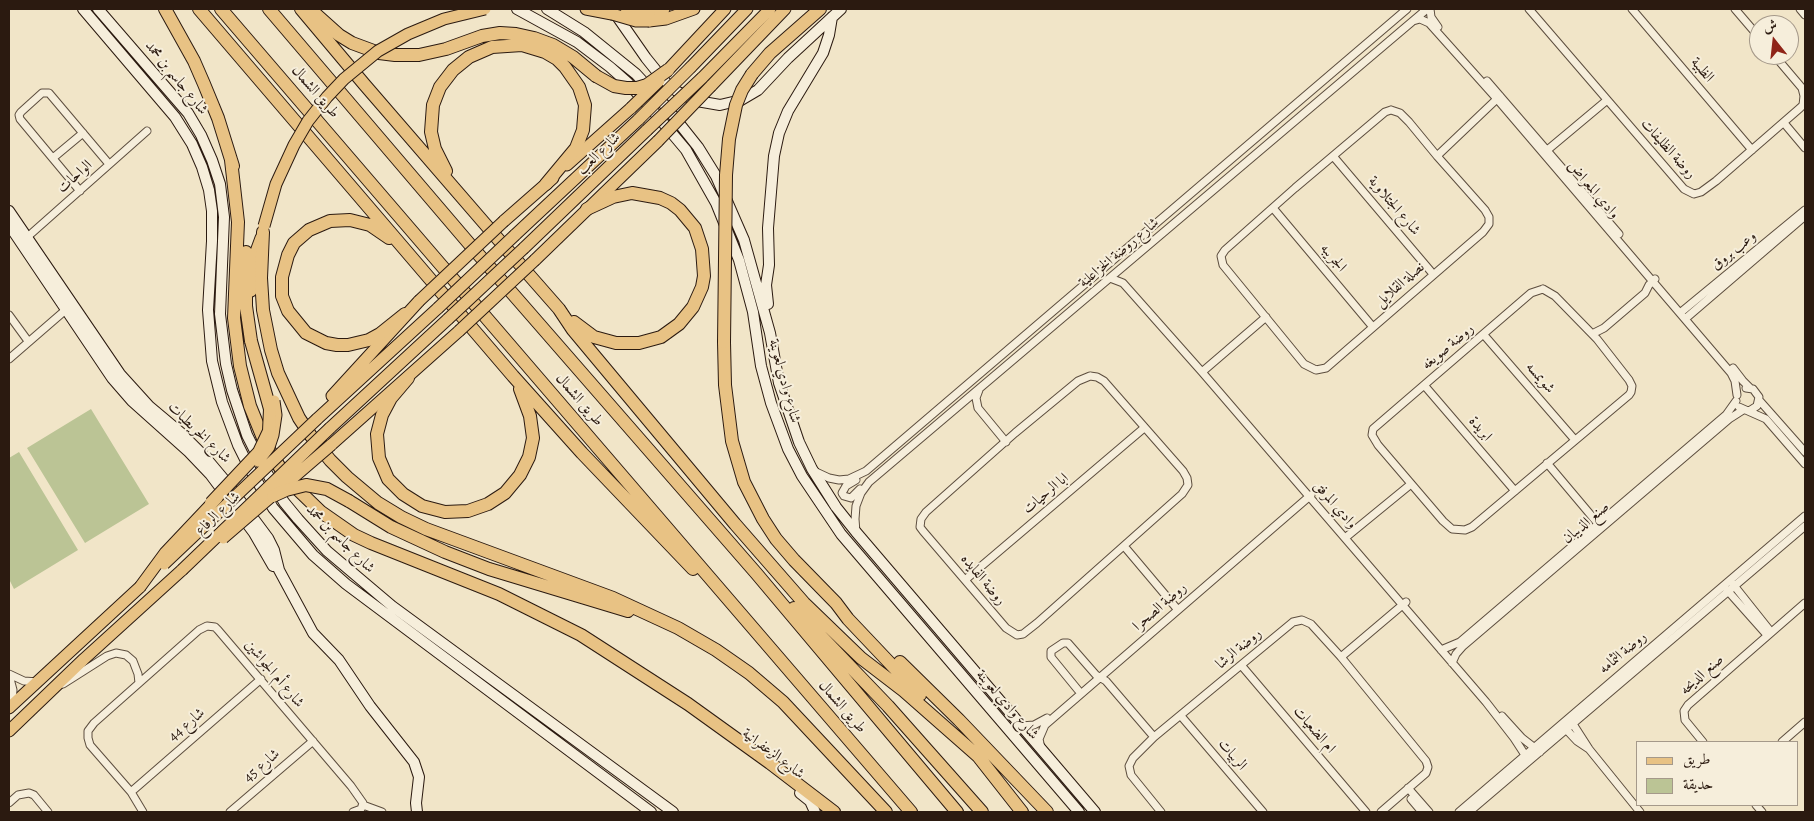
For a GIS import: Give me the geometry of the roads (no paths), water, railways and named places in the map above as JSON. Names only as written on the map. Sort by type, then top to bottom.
[{"type":"highway","points":[[165,9],[199,72],[212,101],[240,186],[246,215],[246,306],[270,409],[269,431],[259,452],[211,504]]},
{"type":"highway","points":[[199,9],[513,376],[582,453],[683,560],[724,594]]},
{"type":"highway","name":"طريق الشمال","points":[[221,9],[911,812]]},
{"type":"highway","name":"طريق الشمال","points":[[269,9],[478,254],[766,585],[957,812]]},
{"type":"highway","points":[[301,9],[558,309],[573,330],[804,603],[861,658],[904,690],[979,757]]},
{"type":"highway","points":[[310,9],[352,43],[379,53],[395,56],[419,55],[446,49],[482,36],[516,34],[553,44],[596,76],[614,86],[637,88],[654,81],[668,70]]},
{"type":"highway","points":[[820,9],[760,63],[742,90],[736,105],[728,147],[724,279],[725,385],[732,441],[744,482],[763,519],[776,539],[836,603],[880,642],[952,713],[1047,812]]},
{"type":"highway","points":[[465,200],[435,149],[431,132],[431,113],[440,87],[453,70],[469,57],[492,47],[522,45],[545,52],[566,67],[579,87],[585,105],[580,140],[572,154],[546,184]]},
{"type":"highway","points":[[231,160],[238,222],[234,318],[240,366],[250,406],[265,443],[291,484],[321,512],[354,535],[499,594],[544,616],[615,656],[710,720],[834,812]]},
{"type":"highway","points":[[558,309],[594,337],[616,343],[639,343],[661,337],[679,324],[693,307],[702,287],[704,267],[702,249],[695,228],[680,210],[660,198],[632,193],[613,197],[587,209]]},
{"type":"highway","points":[[405,314],[380,334],[369,340],[348,345],[326,343],[306,333],[292,319],[282,296],[282,277],[288,255],[294,243],[309,230],[330,221],[350,220],[370,225],[382,232],[409,254]]},
{"type":"highway","points":[[263,229],[261,270],[263,310],[278,373],[299,418],[330,460],[346,477],[378,503],[426,529],[613,598],[660,619],[716,650],[762,683],[796,714],[886,812]]},
{"type":"highway","points":[[408,378],[386,406],[379,424],[377,446],[383,469],[395,486],[412,500],[433,509],[458,512],[480,508],[496,500],[514,484],[526,466],[532,448],[532,427],[522,393],[513,376]]},
{"type":"highway","points":[[273,496],[286,490],[306,485],[327,489],[415,539],[488,569],[588,600],[660,619]]},
{"type":"highway","points":[[766,585],[799,612],[925,746],[982,812]]},
{"type":"highway","points":[[836,603],[848,619],[979,757],[1022,812]]},
{"type":"main road","name":"شارع جاسم بن محمد","points":[[83,9],[175,117],[192,144],[202,167],[212,210],[208,310],[212,360],[222,402],[238,445],[273,508],[313,555],[346,584],[651,812]]},
{"type":"main road","name":"شارع جاسم بن محمد","points":[[98,9],[188,113],[201,134],[212,160],[220,184],[224,217],[220,314],[226,364],[234,397],[250,442],[268,476],[288,506],[327,551],[386,601],[673,812]]},
{"type":"main road","points":[[254,340],[251,290],[254,257],[276,184],[294,145],[308,121],[344,79],[378,52],[408,34],[444,19],[485,9]]},
{"type":"main road","name":"شارع وادي لعوينة","points":[[517,9],[577,42],[610,67],[674,133],[686,150],[716,203],[739,260],[753,312],[762,366],[771,403],[788,449],[802,476],[841,534],[1080,812]]},
{"type":"main road","name":"شارع وادي لعوينة","points":[[547,9],[584,32],[636,74],[663,103],[698,147],[716,176],[744,240],[770,333],[779,383],[799,442],[812,469],[836,507],[856,532],[1095,812]]},
{"type":"main road","points":[[586,9],[612,11],[636,21],[664,9]]},
{"type":"main road","points":[[649,17],[666,19],[694,9]]},
{"type":"main road","points":[[318,418],[328,400],[405,314],[504,221],[631,108],[725,9]]},
{"type":"main road","name":"شارع العب","points":[[438,308],[639,119],[747,9]]},
{"type":"main road","name":"شارع العب","points":[[448,319],[702,78],[770,9]]},
{"type":"main road","points":[[182,570],[235,530],[459,332],[658,141],[785,9]]},
{"type":"main road","points":[[612,11],[667,84],[678,92],[697,101],[720,105],[741,100],[758,90],[788,58],[841,9]]},
{"type":"main road","points":[[770,333],[766,285],[769,265],[768,228],[774,156],[779,133],[788,111],[823,53],[829,36],[832,18]]},
{"type":"main road","name":"شارع الخريطيات","points":[[9,212],[24,240],[120,374],[149,406],[180,432],[210,462],[265,534],[272,546],[279,570],[313,633],[339,660],[370,706],[414,762],[418,772],[417,812]]},
{"type":"main road","name":"شارع الخريطيات","points":[[9,225],[24,240]]},
{"type":"main road","name":"شارع الرفاع","points":[[10,707],[438,308]]},
{"type":"main road","name":"شارع الرفاع","points":[[9,731],[448,319]]},
{"type":"main road","points":[[140,587],[165,554],[211,504]]},
{"type":"main road","name":"شارع الزعفرانية","points":[[710,720],[734,744],[807,799],[815,812]]},
{"type":"main road","name":"شارع الخريطيات","points":[[412,812],[411,803],[417,783]]},
{"type":"street","name":"شارع روضة الخزاعلية","points":[[812,469],[828,478],[839,480],[849,479],[866,471],[1407,9]]},
{"type":"street","name":"شارع روضة الخزاعلية","points":[[856,532],[855,512],[858,499],[865,487],[874,478],[1428,9]]},
{"type":"street","name":"وادي المعراض","points":[[1428,9],[1435,24],[1684,314],[1743,382],[1756,391],[1759,400],[1801,451],[1805,464]]},
{"type":"street","name":"روضة الظليفات","points":[[1529,9],[1606,101],[1684,189],[1690,193],[1702,192],[1800,108],[1804,96],[1800,84],[1783,65]]},
{"type":"street","name":"الظبية","points":[[1632,9],[1752,150]]},
{"type":"street","points":[[1734,9],[1749,26]]},
{"type":"street","points":[[1800,9],[1805,16]]},
{"type":"street","name":"وادي المعراض","points":[[1413,21],[1420,19],[1429,24],[1498,97]]},
{"type":"street","points":[[80,191],[20,119],[19,115],[21,112],[42,93],[47,92],[109,164]]},
{"type":"street","points":[[1437,156],[1498,97]]},
{"type":"street","points":[[1545,152],[1606,101]]},
{"type":"street","name":"نصلة القلايل","points":[[1394,110],[1400,113],[1437,156],[1485,210],[1489,221],[1487,227],[1326,368],[1316,370],[1304,364],[1223,265],[1221,259],[1225,250],[1385,112],[1394,110]]},
{"type":"street","points":[[1784,122],[1805,148]]},
{"type":"street","name":"الواحات","points":[[24,240],[147,131]]},
{"type":"street","points":[[53,158],[83,132]]},
{"type":"street","name":"شارع الجتلاوية","points":[[1333,156],[1433,274]]},
{"type":"street","name":"الجريبه","points":[[1273,208],[1372,326]]},
{"type":"street","name":"وعب بروق","points":[[1684,314],[1805,210]]},
{"type":"street","name":"وعب بروق","points":[[1684,314],[1805,216]]},
{"type":"street","name":"وادي المرفق","points":[[1124,267],[1124,276],[1127,281],[1444,649],[1527,758]]},
{"type":"street","name":"وادي المرفق","points":[[1110,278],[1123,283],[1204,370]]},
{"type":"street","points":[[1595,337],[1645,293],[1655,280]]},
{"type":"street","points":[[1645,293],[1660,286]]},
{"type":"street","name":"روضة صويغه","points":[[1543,289],[1555,296],[1595,337],[1629,380],[1632,386],[1631,392],[1548,464],[1472,526],[1461,531],[1448,526],[1374,439],[1372,432],[1375,426],[1531,293],[1543,289]]},
{"type":"street","points":[[9,359],[70,306]]},
{"type":"street","name":"وادي المعراض","points":[[1684,314],[1731,373],[1736,385],[1738,406],[1766,419],[1801,451]]},
{"type":"street","points":[[9,315],[28,341]]},
{"type":"street","points":[[1204,370],[1266,317]]},
{"type":"street","name":"شويمسه","points":[[1484,335],[1575,440]]},
{"type":"street","name":"روضة الفايده","points":[[1090,376],[1104,381],[1144,428],[1183,471],[1188,485],[1182,494],[1038,623],[1019,635],[1013,634],[1006,628],[920,527],[921,519],[926,512],[1078,381],[1090,376]]},
{"type":"street","name":"ابريدة","points":[[1424,385],[1515,491]]},
{"type":"street","points":[[1736,398],[1741,389],[1750,388]]},
{"type":"street","points":[[979,390],[976,402],[980,412],[1006,442]]},
{"type":"street","name":"صنع الذيبان","points":[[1453,661],[1463,646],[1726,415],[1736,398]]},
{"type":"street","points":[[1746,410],[1757,406],[1759,400]]},
{"type":"street","points":[[958,408],[968,406],[980,412]]},
{"type":"street","name":"صنع الذيبان","points":[[1444,649],[1460,642],[1729,419],[1746,410]]},
{"type":"street","name":"ابا الرحيات","points":[[965,580],[1144,428]]},
{"type":"street","points":[[1548,464],[1600,526]]},
{"type":"street","points":[[866,471],[843,489],[844,496],[851,498],[874,478]]},
{"type":"street","points":[[1347,537],[1411,484]]},
{"type":"street","name":"روضة الصحرا","points":[[1041,749],[1039,739],[1044,725],[1176,608],[1310,494]]},
{"type":"street","name":"روضة الثمامه","points":[[1733,584],[1805,516]]},
{"type":"street","name":"روضة الثمامه","points":[[1459,812],[1537,750],[1726,589],[1805,526]]},
{"type":"street","points":[[1124,546],[1176,608]]},
{"type":"street","points":[[1733,584],[1769,633]]},
{"type":"street","points":[[1726,589],[1769,633]]},
{"type":"street","name":"صنع الديحه","points":[[1702,741],[1685,720],[1684,711],[1692,700],[1805,603]]},
{"type":"street","points":[[1341,657],[1404,604]]},
{"type":"street","name":"روضة الرشا","points":[[1161,812],[1134,780],[1130,772],[1132,758],[1154,737],[1293,622],[1302,620],[1311,624],[1341,657],[1426,761],[1428,767],[1426,773],[1381,812]]},
{"type":"street","name":"شارع أم الجواشين","points":[[143,812],[131,792],[90,745],[88,735],[91,725],[199,630],[207,626],[218,630],[261,679],[351,786],[363,805]]},
{"type":"street","points":[[1078,690],[1051,657],[1051,651],[1063,642],[1068,643],[1154,737]]},
{"type":"street","points":[[53,688],[70,680],[107,656],[116,653],[126,655],[133,662],[137,669],[139,683]]},
{"type":"street","name":"وادي المرفق","points":[[1453,661],[1504,718],[1537,750]]},
{"type":"street","name":"ام الضعيات","points":[[1241,665],[1366,812]]},
{"type":"street","points":[[9,675],[24,681],[38,682]]},
{"type":"street","points":[[9,675],[13,690],[10,707]]},
{"type":"street","name":"روضة الصحرا","points":[[1021,726],[1034,726],[1042,722],[1078,690],[1098,676]]},
{"type":"street","name":"شارع 44","points":[[131,792],[261,679]]},
{"type":"street","name":"الربيات","points":[[1181,716],[1263,812]]},
{"type":"street","points":[[1571,721],[1589,749],[1640,812]]},
{"type":"street","points":[[1783,741],[1805,722]]},
{"type":"street","points":[[1564,727],[1577,741],[1589,749]]},
{"type":"street","name":"شارع 45","points":[[230,812],[312,740]]},
{"type":"street","name":"روضة الثمامه","points":[[1469,812],[1527,758]]},
{"type":"street","points":[[1406,789],[1422,812]]},
{"type":"street","points":[[1406,789],[1428,812]]},
{"type":"street","points":[[9,804],[18,795],[29,793],[36,797],[48,812]]},
{"type":"street","points":[[354,812],[361,809],[363,805],[382,812]]}]
